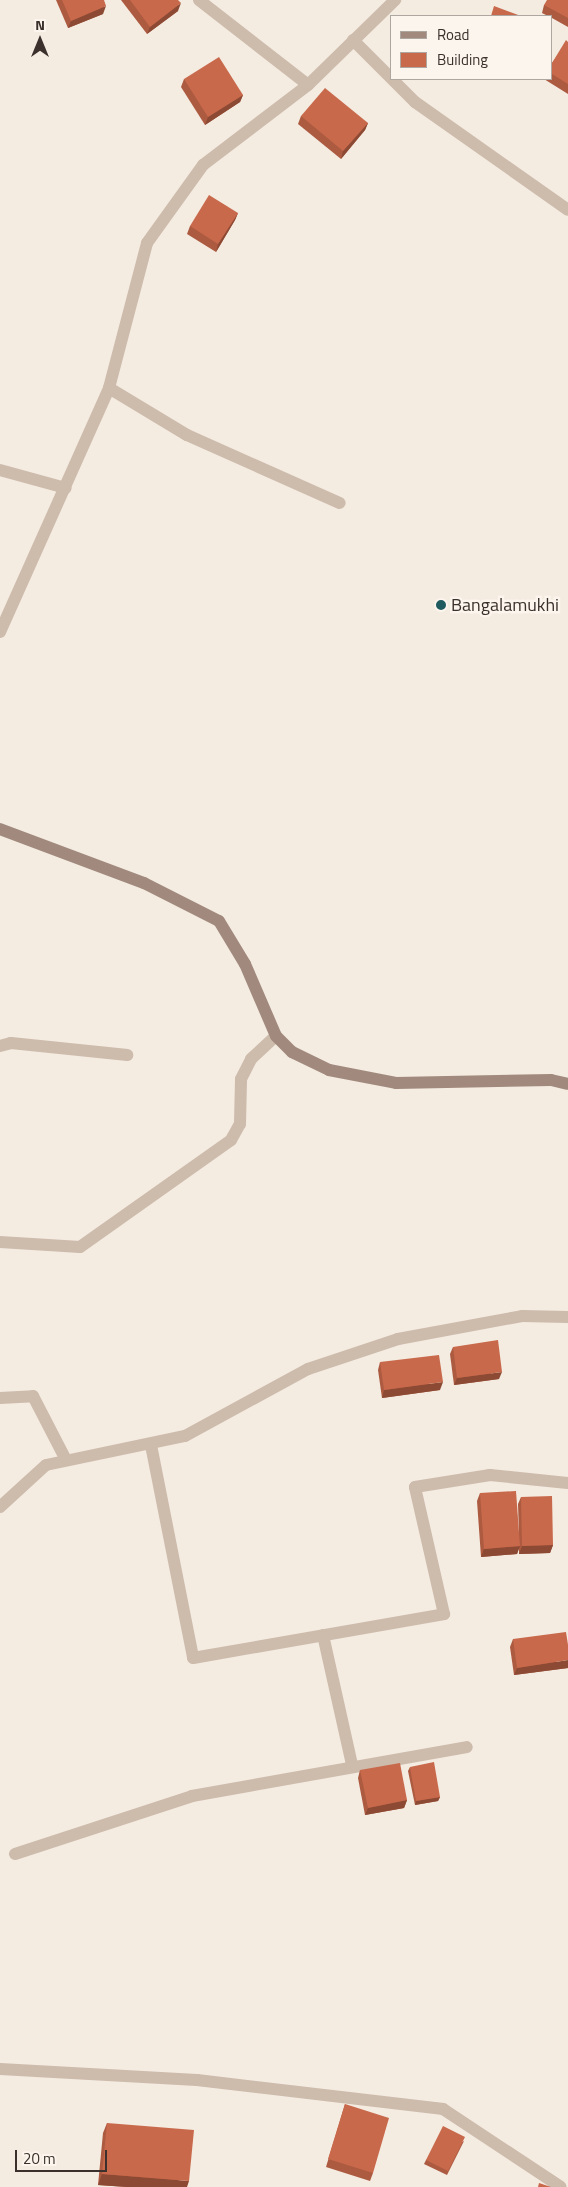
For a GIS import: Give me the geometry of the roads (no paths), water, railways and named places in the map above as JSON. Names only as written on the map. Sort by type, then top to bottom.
[{"type":"street","points":[[199,0],[308,86]]},
{"type":"street","points":[[0,632],[66,488],[109,388],[147,243],[203,165],[308,86],[395,0]]},
{"type":"street","points":[[353,40],[390,77]]},
{"type":"street","points":[[393,80],[415,102],[568,210]]},
{"type":"street","points":[[109,388],[187,435],[340,504]]},
{"type":"street","points":[[0,470],[66,488]]},
{"type":"street","points":[[0,829],[144,883],[219,922],[245,964],[276,1036],[292,1052],[329,1070],[396,1083],[551,1080],[568,1084]]},
{"type":"street","points":[[0,1242],[80,1248],[231,1140],[240,1124],[241,1079],[251,1059],[276,1036]]},
{"type":"street","points":[[0,1046],[11,1042],[127,1055]]},
{"type":"street","points":[[0,1507],[46,1465],[151,1445],[185,1436],[308,1369],[398,1339],[522,1316],[568,1317]]},
{"type":"street","points":[[0,1398],[33,1396],[66,1460]]},
{"type":"street","points":[[151,1445],[193,1658],[444,1614],[415,1487],[490,1475],[568,1484]]},
{"type":"street","points":[[323,1635],[352,1765]]},
{"type":"street","points":[[15,1854],[192,1796],[352,1765],[467,1747]]},
{"type":"street","points":[[0,2069],[197,2080],[442,2109],[561,2187]]},
{"type":"place","name":"Bangalamukhi","points":[[441,605]]}]
